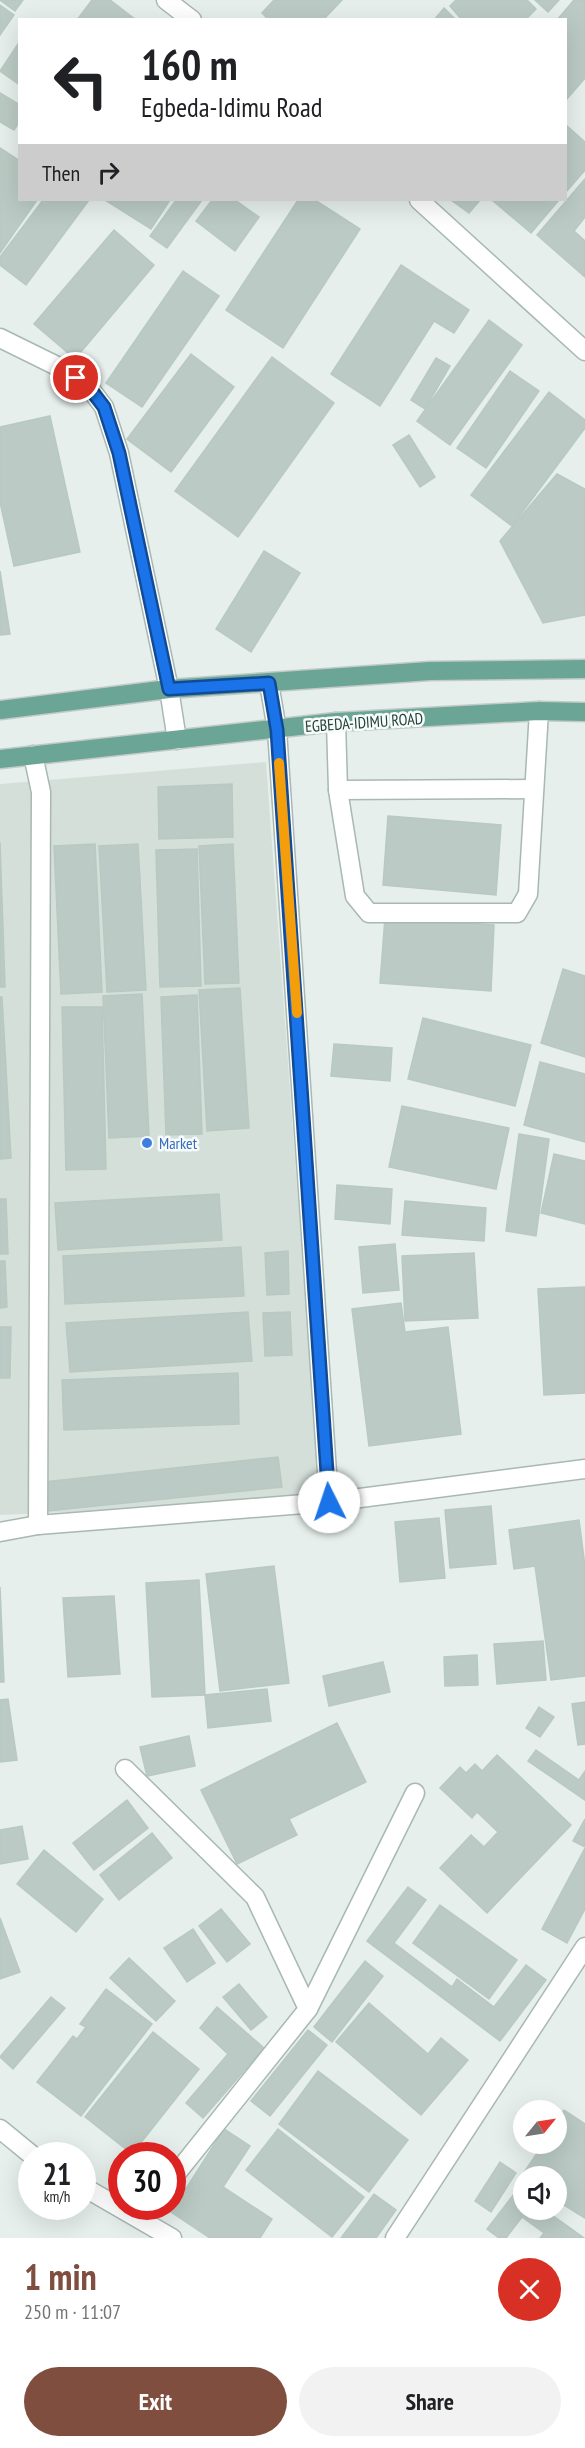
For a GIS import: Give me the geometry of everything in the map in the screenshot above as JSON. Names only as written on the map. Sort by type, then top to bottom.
[{"type":"main road","points":[[0,710],[169,689],[430,671],[585,669]]},
{"type":"main road","name":"EGBEDA-IDIMU ROAD","points":[[0,759],[336,722],[539,711],[585,712]]},
{"type":"street","points":[[166,0],[189,18]]},
{"type":"street","points":[[420,201],[585,351]]},
{"type":"street","points":[[0,338],[65,370],[88,386],[104,407],[119,453],[169,689],[177,740]]},
{"type":"street","points":[[269,683],[277,730],[329,1502]]},
{"type":"street","points":[[336,722],[338,790],[355,896],[369,913],[517,913],[528,894],[539,711]]},
{"type":"street","points":[[33,755],[42,792],[38,1525]]},
{"type":"street","points":[[338,790],[534,789]]},
{"type":"street","points":[[0,1532],[38,1525],[329,1502],[585,1469]]},
{"type":"street","points":[[125,1769],[255,1897],[308,2009]]},
{"type":"street","points":[[186,2162],[308,2009],[415,1792]]},
{"type":"street","points":[[395,2238],[585,1947]]},
{"type":"street","points":[[0,2129],[18,2144]]},
{"type":"street","points":[[154,2220],[172,2238]]},
{"type":"shaded area","name":"Market","points":[[266,762],[320,1501],[0,1515],[0,784]]},
{"type":"building","points":[[0,0],[23,0],[15,11]]},
{"type":"building","points":[[92,0],[110,0],[133,18],[78,18]]},
{"type":"building","points":[[274,0],[342,0],[325,18],[267,18],[262,13]]},
{"type":"building","points":[[456,0],[527,0],[536,9],[527,18],[460,18],[450,6]]},
{"type":"building","points":[[535,0],[559,0],[548,12]]},
{"type":"building","points":[[574,0],[585,0],[585,78],[567,99],[567,18],[559,18]]},
{"type":"building","points":[[0,5],[14,15],[0,35]]},
{"type":"building","points":[[444,8],[454,18],[436,18]]},
{"type":"building","points":[[18,44],[18,84],[0,71]]},
{"type":"building","points":[[0,93],[18,104],[18,124],[14,130],[0,122]]},
{"type":"building","points":[[567,126],[585,142],[585,170],[567,191]]},
{"type":"building","points":[[0,148],[18,160],[18,201],[36,201],[0,253]]},
{"type":"building","points":[[585,179],[585,217],[574,231],[585,241],[585,277],[537,235]]},
{"type":"building","points":[[42,201],[88,201],[26,285],[0,265],[0,257]]},
{"type":"building","points":[[107,201],[169,201],[151,229]]},
{"type":"building","points":[[175,201],[201,201],[167,248],[150,236]]},
{"type":"building","points":[[211,201],[236,201],[259,217],[235,251],[196,221]]},
{"type":"building","points":[[297,201],[317,201],[360,229],[283,348],[226,310]]},
{"type":"building","points":[[452,201],[479,201],[469,213]]},
{"type":"building","points":[[493,201],[558,201],[531,233]]},
{"type":"building","points":[[114,230],[154,265],[75,359],[34,324]]},
{"type":"building","points":[[401,265],[469,310],[454,333],[434,321],[380,406],[331,374]]},
{"type":"building","points":[[183,271],[219,296],[142,407],[106,383]]},
{"type":"building","points":[[489,320],[522,345],[450,445],[417,421]]},
{"type":"building","points":[[191,354],[234,387],[171,472],[127,439]]},
{"type":"building","points":[[272,357],[334,403],[238,537],[175,491]]},
{"type":"building","points":[[436,358],[450,366],[425,409],[411,400]]},
{"type":"building","points":[[510,371],[539,391],[486,468],[457,448]]},
{"type":"building","points":[[549,392],[585,420],[585,428],[512,526],[471,495]]},
{"type":"building","points":[[50,416],[80,552],[14,566],[0,502],[0,427]]},
{"type":"building","points":[[409,435],[435,477],[420,487],[393,445]]},
{"type":"building","points":[[557,474],[585,489],[585,615],[543,623],[500,541]]},
{"type":"building","points":[[264,551],[300,573],[251,652],[216,629]]},
{"type":"building","points":[[0,571],[10,634],[0,635]]},
{"type":"building","points":[[232,784],[233,837],[159,839],[158,787]]},
{"type":"building","points":[[388,816],[501,825],[496,895],[383,885]]},
{"type":"building","points":[[0,842],[5,987],[0,987]]},
{"type":"building","points":[[95,844],[102,992],[61,994],[54,846]]},
{"type":"building","points":[[138,844],[146,990],[107,992],[99,846]]},
{"type":"building","points":[[233,844],[239,983],[205,984],[199,846]]},
{"type":"building","points":[[197,849],[201,986],[160,987],[156,850]]},
{"type":"building","points":[[385,918],[494,925],[491,991],[380,983]]},
{"type":"building","points":[[563,969],[585,976],[585,1057],[541,1043]]},
{"type":"building","points":[[240,988],[249,1128],[207,1131],[199,990]]},
{"type":"building","points":[[142,994],[149,1136],[109,1138],[103,996]]},
{"type":"building","points":[[197,995],[202,1134],[166,1135],[161,997]]},
{"type":"building","points":[[0,997],[2,997],[11,1158],[0,1159]]},
{"type":"building","points":[[62,1007],[102,1007],[106,1169],[66,1170]]},
{"type":"building","points":[[423,1018],[531,1045],[515,1106],[408,1079]]},
{"type":"building","points":[[334,1044],[392,1048],[390,1081],[331,1076]]},
{"type":"building","points":[[540,1062],[585,1074],[585,1142],[524,1125]]},
{"type":"building","points":[[402,1106],[509,1128],[496,1189],[389,1167]]},
{"type":"building","points":[[519,1134],[549,1139],[536,1236],[506,1231]]},
{"type":"building","points":[[554,1154],[585,1161],[585,1224],[541,1213]]},
{"type":"building","points":[[337,1185],[392,1189],[390,1224],[335,1219]]},
{"type":"building","points":[[219,1194],[222,1240],[58,1250],[55,1203]]},
{"type":"building","points":[[0,1199],[6,1199],[8,1254],[0,1254]]},
{"type":"building","points":[[405,1201],[486,1208],[484,1241],[402,1235]]},
{"type":"building","points":[[395,1244],[399,1290],[363,1293],[359,1247]]},
{"type":"building","points":[[241,1247],[244,1296],[65,1304],[63,1256]]},
{"type":"building","points":[[288,1251],[289,1294],[267,1295],[265,1253]]},
{"type":"building","points":[[474,1253],[478,1318],[405,1321],[402,1256]]},
{"type":"building","points":[[0,1261],[5,1261],[7,1307],[0,1308]]},
{"type":"building","points":[[585,1287],[585,1393],[544,1395],[538,1289]]},
{"type":"building","points":[[401,1303],[405,1332],[448,1327],[461,1434],[369,1446],[352,1309]]},
{"type":"building","points":[[248,1312],[252,1361],[70,1372],[66,1323]]},
{"type":"building","points":[[290,1312],[292,1355],[265,1356],[263,1313]]},
{"type":"building","points":[[0,1327],[11,1327],[10,1378],[0,1378]]},
{"type":"building","points":[[238,1373],[239,1424],[64,1430],[62,1380]]},
{"type":"building","points":[[278,1457],[282,1487],[47,1511],[44,1482]]},
{"type":"building","points":[[491,1506],[496,1564],[450,1568],[445,1510]]},
{"type":"building","points":[[439,1518],[445,1578],[400,1582],[395,1522]]},
{"type":"building","points":[[579,1520],[585,1566],[585,1676],[551,1680],[535,1566],[514,1569],[509,1530]]},
{"type":"building","points":[[274,1566],[289,1683],[220,1691],[206,1574]]},
{"type":"building","points":[[199,1580],[205,1695],[152,1697],[146,1583]]},
{"type":"building","points":[[0,1587],[4,1682],[0,1682]]},
{"type":"building","points":[[114,1596],[120,1674],[68,1677],[63,1598]]},
{"type":"building","points":[[543,1641],[546,1680],[497,1684],[494,1644]]},
{"type":"building","points":[[477,1655],[478,1685],[445,1686],[444,1657]]},
{"type":"building","points":[[383,1662],[390,1692],[329,1706],[323,1676]]},
{"type":"building","points":[[267,1689],[271,1721],[208,1728],[205,1695]]},
{"type":"building","points":[[8,1699],[17,1760],[0,1762],[0,1700]]},
{"type":"building","points":[[585,1702],[585,1744],[578,1745],[572,1704]]},
{"type":"building","points":[[539,1707],[554,1717],[540,1737],[526,1728]]},
{"type":"building","points":[[337,1723],[366,1782],[289,1819],[297,1835],[237,1864],[201,1790]]},
{"type":"building","points":[[189,1736],[195,1766],[147,1776],[140,1747]]},
{"type":"building","points":[[536,1750],[579,1780],[585,1771],[585,1800],[528,1761]]},
{"type":"building","points":[[497,1755],[571,1825],[487,1913],[440,1868],[471,1835],[484,1847],[498,1832],[477,1812],[472,1818],[440,1788],[460,1767],[466,1773],[475,1764],[482,1771]]},
{"type":"building","points":[[127,1800],[148,1828],[94,1870],[73,1843]]},
{"type":"building","points":[[585,1819],[585,1847],[573,1841]]},
{"type":"building","points":[[22,1826],[28,1859],[0,1864],[0,1830]]},
{"type":"building","points":[[152,1833],[172,1858],[119,1900],[100,1875]]},
{"type":"building","points":[[585,1848],[585,1909],[567,1943],[542,1929]]},
{"type":"building","points":[[44,1850],[103,1899],[76,1932],[17,1884]]},
{"type":"building","points":[[408,1887],[426,1900],[394,1943],[452,1987],[457,1979],[494,2007],[526,1965],[546,1980],[500,2041],[367,1941]]},
{"type":"building","points":[[440,1905],[517,1960],[489,1999],[413,1943]]},
{"type":"building","points":[[221,1909],[250,1944],[227,1962],[199,1926]]},
{"type":"building","points":[[0,1918],[20,1972],[0,1979]]},
{"type":"building","points":[[193,1929],[215,1963],[187,1982],[164,1948]]},
{"type":"building","points":[[129,1958],[175,2001],[156,2021],[110,1978]]},
{"type":"building","points":[[365,1961],[383,1976],[332,2042],[314,2027]]},
{"type":"building","points":[[239,1984],[267,2017],[251,2030],[223,1997]]},
{"type":"building","points":[[106,1989],[152,2024],[81,2116],[37,2082],[73,2036],[77,2039],[86,2027],[80,2024]]},
{"type":"building","points":[[51,1997],[65,2008],[13,2069],[0,2057]]},
{"type":"building","points":[[369,2003],[428,2054],[441,2038],[468,2060],[421,2115],[336,2042]]},
{"type":"building","points":[[217,2007],[264,2048],[203,2118],[186,2103],[228,2054],[200,2028]]},
{"type":"building","points":[[308,2030],[327,2045],[270,2116],[251,2101]]},
{"type":"building","points":[[153,2032],[199,2069],[141,2142],[117,2142],[85,2117]]},
{"type":"building","points":[[318,2071],[408,2140],[369,2192],[279,2124]]},
{"type":"building","points":[[567,2112],[585,2124],[585,2218],[567,2207],[567,2166],[528,2166],[536,2154],[567,2154]]},
{"type":"building","points":[[224,2129],[250,2146],[223,2187],[272,2219],[260,2238],[210,2238],[183,2220],[186,2220],[186,2189]]},
{"type":"building","points":[[278,2129],[364,2197],[332,2237],[246,2170]]},
{"type":"building","points":[[500,2162],[513,2171],[513,2178],[491,2212],[475,2201]]},
{"type":"building","points":[[374,2194],[396,2210],[376,2238],[341,2238]]},
{"type":"building","points":[[513,2195],[513,2220],[520,2220],[506,2238],[499,2238],[487,2229]]},
{"type":"building","points":[[526,2220],[559,2220],[584,2238],[540,2238],[544,2233]]},
{"type":"slow traffic","points":[[279,763],[297,1013]]},
{"type":"place","name":"Market","points":[[147,1143]]},
{"type":"route","points":[[76,378],[88,386],[104,407],[119,453],[169,689],[269,683],[277,730],[329,1502]]}]
